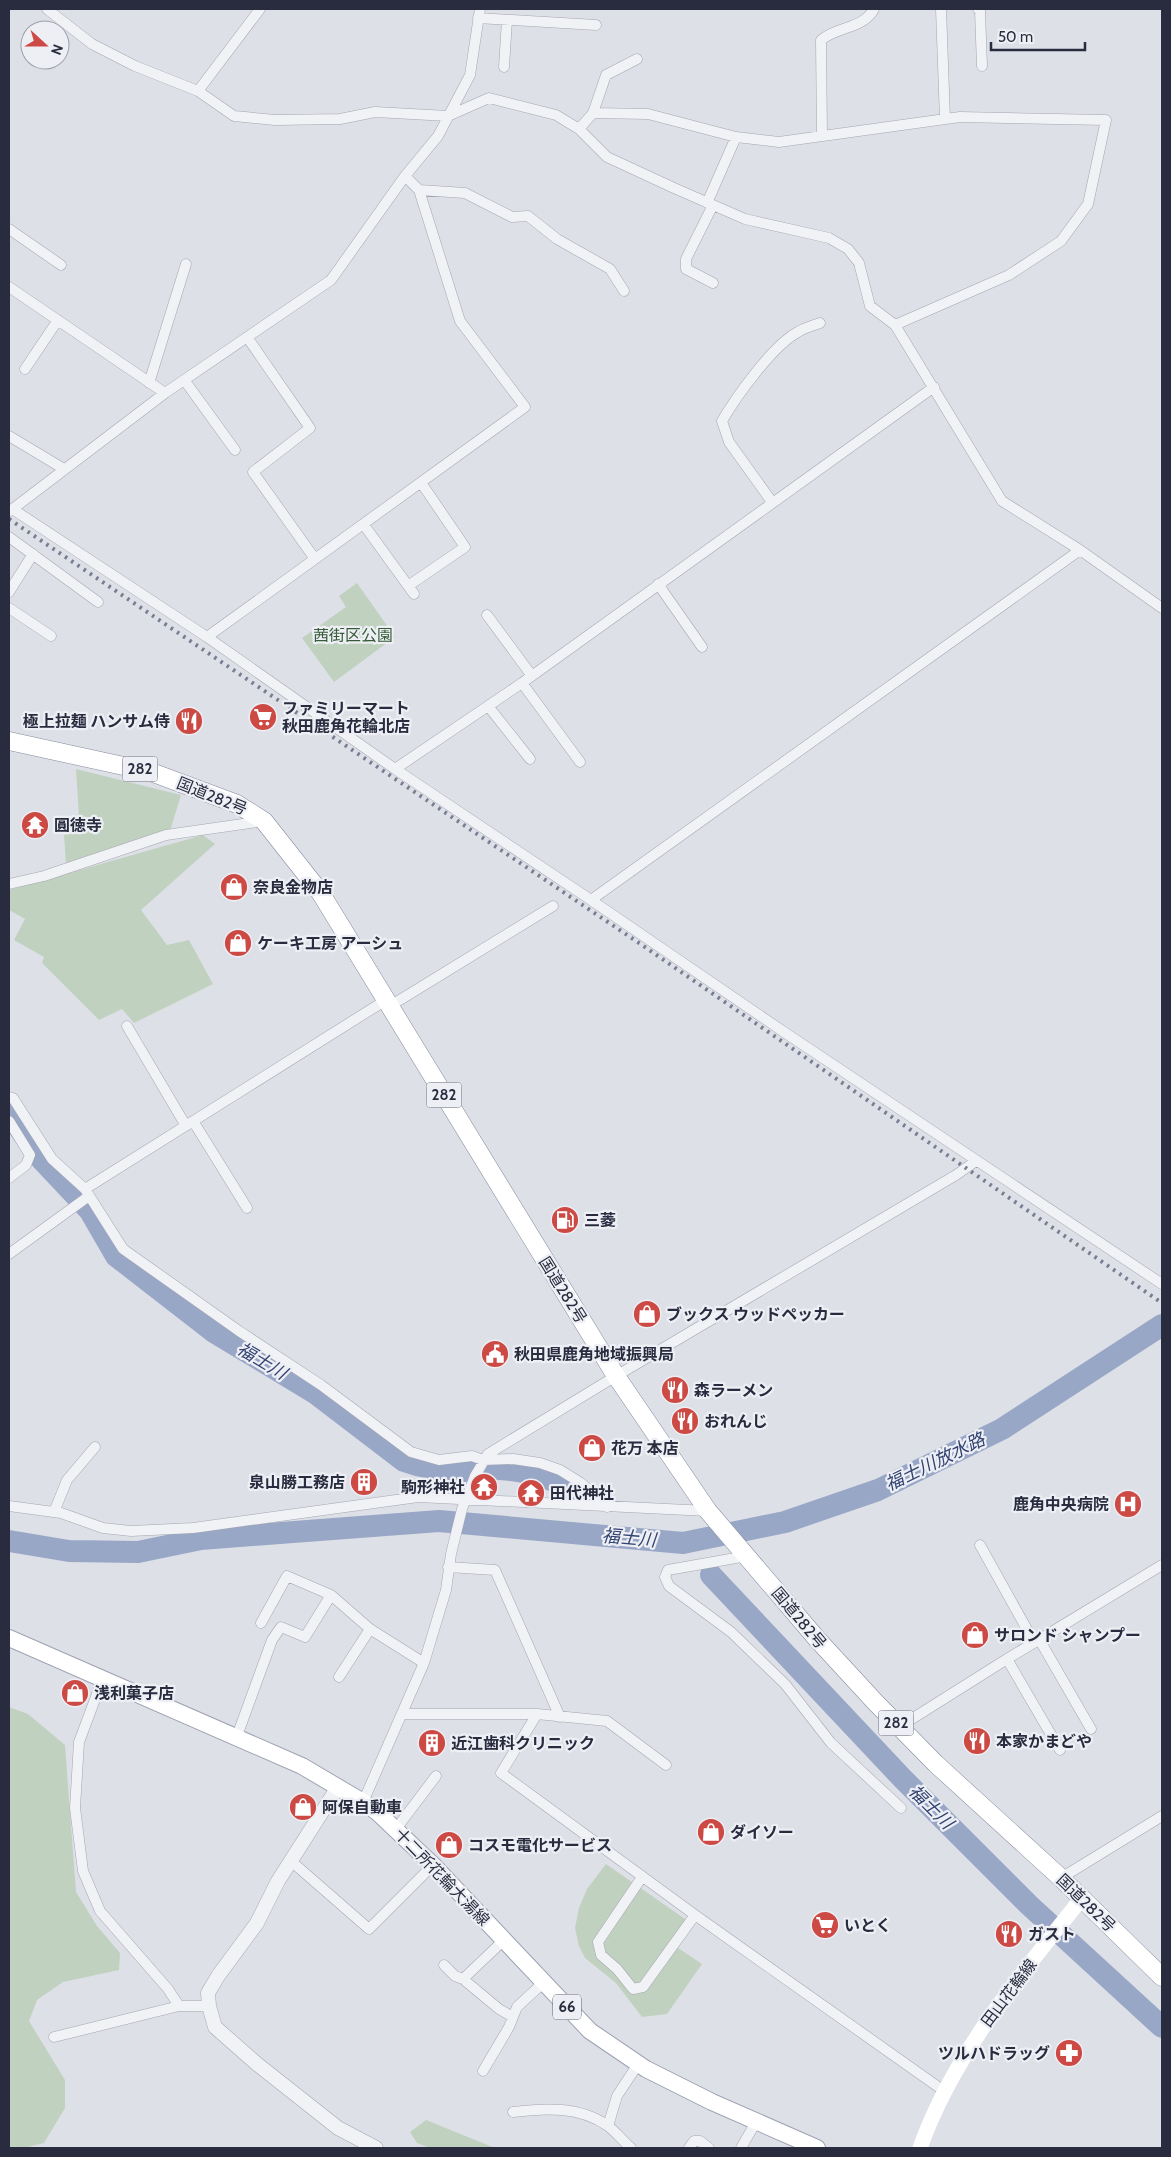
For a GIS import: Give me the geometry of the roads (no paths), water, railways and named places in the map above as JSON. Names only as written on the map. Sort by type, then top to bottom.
[{"type":"highway","name":"国道282号","points":[[9,741],[151,772],[236,804],[264,822],[320,892],[616,1376],[708,1511],[837,1661],[899,1727],[936,1764],[1082,1898],[1162,1977]]},
{"type":"main road","name":"十二所花輪大湯線","points":[[9,1638],[302,1766],[363,1802],[396,1829],[434,1865],[590,2031],[638,2064],[712,2102],[817,2148]]},
{"type":"main road","name":"田山花輪線","points":[[920,2148],[944,2091],[986,2023],[1082,1898]]},
{"type":"street","points":[[48,9],[92,44],[135,66],[198,91],[234,116],[275,120],[340,119],[375,112],[448,116],[488,98],[556,115],[579,129],[607,157],[710,204],[746,219],[829,238],[848,248],[859,263],[870,306],[895,325],[1002,501],[1080,550],[1162,608]]},
{"type":"street","points":[[198,91],[260,9]]},
{"type":"street","points":[[822,136],[821,40],[828,34],[858,25],[874,9]]},
{"type":"street","points":[[941,9],[945,119]]},
{"type":"street","points":[[978,9],[980,11],[982,66]]},
{"type":"street","points":[[596,25],[507,20],[479,14],[470,75],[438,136],[404,176],[331,280],[165,393],[12,510],[207,638],[394,769],[1162,1284]]},
{"type":"street","points":[[504,67],[507,20]]},
{"type":"street","points":[[579,129],[594,113],[606,75],[637,59]]},
{"type":"street","points":[[594,113],[648,114],[736,137],[779,142],[945,119],[1106,120],[1088,204],[1061,240],[1009,275],[895,325]]},
{"type":"street","points":[[713,283],[686,269],[686,259],[736,137]]},
{"type":"street","points":[[207,638],[422,484],[525,407],[460,321],[419,190],[404,176]]},
{"type":"street","points":[[419,190],[465,193],[512,217],[528,216],[556,239],[610,269],[624,291]]},
{"type":"street","points":[[9,229],[61,265]]},
{"type":"street","points":[[150,383],[186,264]]},
{"type":"street","points":[[9,286],[165,393]]},
{"type":"street","points":[[26,369],[58,320]]},
{"type":"street","points":[[772,502],[728,442],[722,421],[731,405],[779,346],[797,332],[820,323]]},
{"type":"street","points":[[247,337],[310,428],[253,472],[316,559]]},
{"type":"street","points":[[185,381],[235,450]]},
{"type":"street","points":[[394,769],[532,676],[934,387]]},
{"type":"street","points":[[9,436],[64,469]]},
{"type":"street","points":[[364,525],[411,590],[465,547],[422,484]]},
{"type":"street","points":[[9,536],[98,602]]},
{"type":"street","points":[[591,900],[1080,550]]},
{"type":"street","points":[[9,592],[33,554]]},
{"type":"street","points":[[658,584],[702,647]]},
{"type":"street","points":[[9,608],[51,636]]},
{"type":"street","points":[[488,615],[532,676]]},
{"type":"street","points":[[522,683],[580,762]]},
{"type":"street","points":[[488,706],[530,759]]},
{"type":"street","points":[[9,884],[44,876],[166,835],[264,822]]},
{"type":"street","points":[[9,1254],[77,1207],[87,1193],[190,1124],[388,1003],[553,906]]},
{"type":"street","points":[[127,1026],[247,1208]]},
{"type":"street","points":[[9,1097],[13,1098],[52,1159],[87,1193],[123,1249],[239,1331],[322,1385],[411,1452],[438,1460],[472,1456],[482,1462],[513,1459],[540,1463],[553,1467],[581,1483],[606,1507]]},
{"type":"street","points":[[9,1121],[30,1155],[26,1165],[9,1178]]},
{"type":"street","points":[[363,1802],[424,1663],[446,1590],[450,1554],[464,1505],[475,1476],[488,1454],[956,1175],[976,1161]]},
{"type":"street","points":[[54,1512],[67,1480],[95,1447]]},
{"type":"street","points":[[9,1506],[54,1512],[103,1528],[132,1531],[193,1528],[418,1497],[464,1505],[708,1511]]},
{"type":"street","points":[[980,1546],[1091,1729]]},
{"type":"street","points":[[746,1555],[668,1570],[665,1578],[669,1586],[731,1632],[785,1684],[831,1743],[901,1808]]},
{"type":"street","points":[[899,1727],[1162,1565]]},
{"type":"street","points":[[448,1567],[495,1570],[560,1717]]},
{"type":"street","points":[[261,1623],[287,1576],[331,1595],[370,1629],[424,1663]]},
{"type":"street","points":[[237,1736],[272,1640],[281,1627],[306,1637],[331,1595]]},
{"type":"street","points":[[339,1677],[370,1629]]},
{"type":"street","points":[[1007,1659],[1060,1750]]},
{"type":"street","points":[[103,1678],[79,1742],[75,1808],[83,1871],[100,1911],[168,1989],[179,2006]]},
{"type":"street","points":[[403,1714],[537,1714],[607,1721],[666,1765]]},
{"type":"street","points":[[537,1714],[501,1773],[642,1877],[944,2091]]},
{"type":"street","points":[[396,1829],[436,1776]]},
{"type":"street","points":[[338,1787],[291,1861],[256,1922],[218,1976],[208,1993],[209,2006],[215,2027],[257,2064],[338,2128],[376,2148]]},
{"type":"street","points":[[1060,1878],[1162,1816]]},
{"type":"street","points":[[291,1861],[369,1928],[434,1865]]},
{"type":"street","points":[[642,1877],[598,1942],[601,1955],[617,1968],[632,1988],[643,1987],[695,1915]]},
{"type":"street","points":[[463,1978],[504,1940]]},
{"type":"street","points":[[444,1965],[455,1976],[463,1978],[499,2008],[514,2017]]},
{"type":"street","points":[[483,2071],[514,2017],[517,2007],[543,1983]]},
{"type":"street","points":[[54,2036],[179,2006],[209,2006]]},
{"type":"street","points":[[608,2126],[617,2096],[638,2064]]},
{"type":"street","points":[[513,2112],[551,2108],[580,2113],[608,2126],[630,2148]]},
{"type":"street","points":[[741,2148],[756,2122]]},
{"type":"street","points":[[688,2148],[694,2141],[700,2142],[709,2148]]},
{"type":"waterway","name":"福士川","points":[[9,1114],[42,1160],[90,1211],[116,1256],[214,1332],[315,1393],[404,1461],[426,1467],[450,1470],[496,1469],[522,1472],[554,1481],[583,1496]]},
{"type":"waterway","name":"福士川","points":[[9,1541],[69,1551],[138,1552],[201,1539],[439,1521],[683,1543],[785,1522],[878,1490],[1002,1429],[1162,1325]]},
{"type":"waterway","name":"福士川","points":[[711,1575],[903,1779],[1029,1905],[1162,2027]]},
{"type":"railway","points":[[9,519],[642,945],[1162,1303]]},
{"type":"place","name":"ファミリーマート 秋田鹿角花輪北店","points":[[263,717]]},
{"type":"place","name":"極上拉麺 ハンサム侍","points":[[189,721]]},
{"type":"place","name":"圓徳寺","points":[[35,825]]},
{"type":"place","name":"奈良金物店","points":[[234,887]]},
{"type":"place","name":"ケーキ工房 アーシュ","points":[[238,943]]},
{"type":"place","name":"三菱","points":[[565,1220]]},
{"type":"place","name":"ブックス ウッドペッカー","points":[[647,1314]]},
{"type":"place","name":"秋田県鹿角地域振興局","points":[[495,1354]]},
{"type":"place","name":"森ラーメン","points":[[675,1390]]},
{"type":"place","name":"おれんじ","points":[[685,1421]]},
{"type":"place","name":"花万 本店","points":[[592,1448]]},
{"type":"place","name":"泉山勝工務店","points":[[364,1482]]},
{"type":"place","name":"駒形神社","points":[[484,1487]]},
{"type":"place","name":"田代神社","points":[[531,1493]]},
{"type":"place","name":"鹿角中央病院","points":[[1128,1504]]},
{"type":"place","name":"サロンド シャンプー","points":[[975,1635]]},
{"type":"place","name":"浅利菓子店","points":[[75,1693]]},
{"type":"place","name":"本家かまどや","points":[[977,1741]]},
{"type":"place","name":"近江歯科クリニック","points":[[432,1743]]},
{"type":"place","name":"阿保自動車","points":[[303,1807]]},
{"type":"place","name":"ダイソー","points":[[711,1832]]},
{"type":"place","name":"コスモ電化サービス","points":[[449,1845]]},
{"type":"place","name":"いとく","points":[[825,1925]]},
{"type":"place","name":"ガスト","points":[[1009,1934]]},
{"type":"place","name":"ツルハドラッグ","points":[[1069,2053]]},
{"type":"park label","name":"茜街区公園","points":[[353,635]]},
{"type":"water label","name":"福士川放水路","points":[[935,1462]]}]
